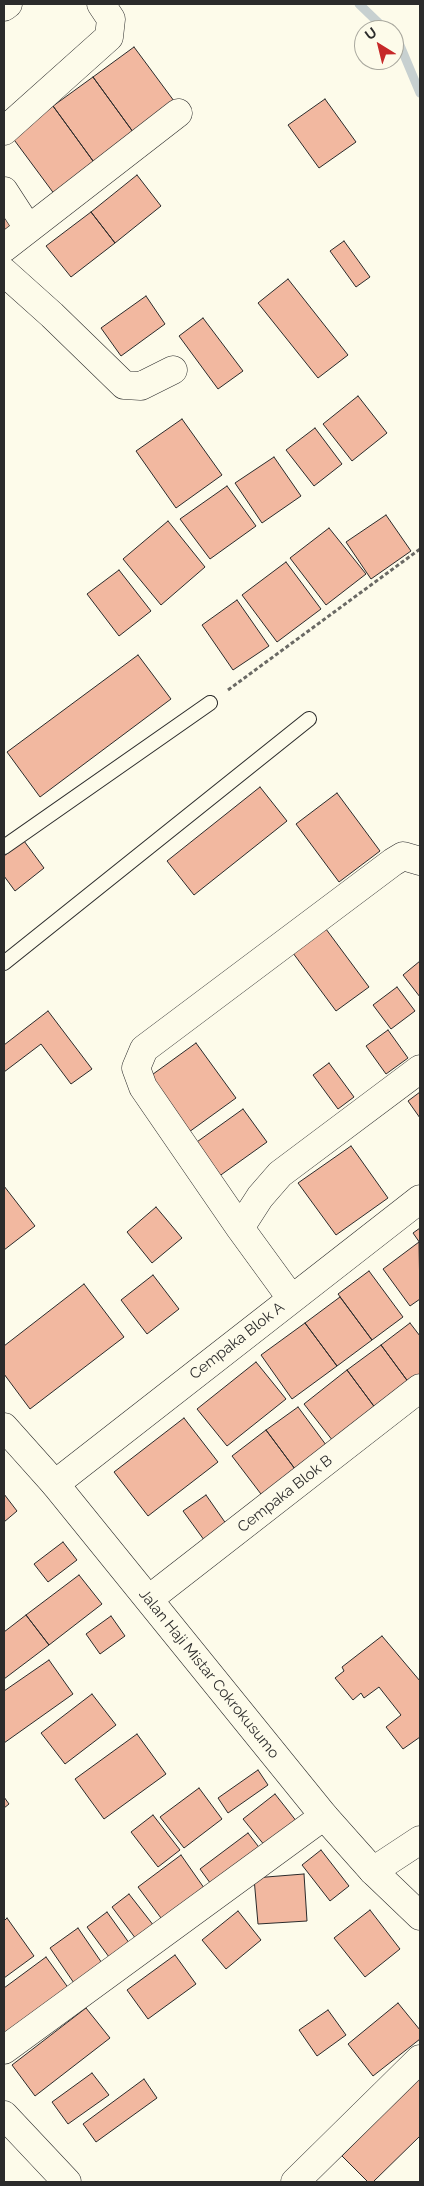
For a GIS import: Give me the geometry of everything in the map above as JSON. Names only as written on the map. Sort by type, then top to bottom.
[{"type":"street","points":[[4,7],[8,4]]},
{"type":"street","points":[[4,131],[109,36],[111,20],[101,4]]},
{"type":"street","points":[[4,248],[178,112]]},
{"type":"street","points":[[4,191],[28,228]]},
{"type":"street","points":[[4,272],[52,315],[124,385],[141,386],[173,370]]},
{"type":"street","points":[[291,1298],[240,1228],[143,1087],[136,1068],[144,1049],[393,862],[403,856],[420,861]]},
{"type":"street","points":[[240,1228],[260,1197],[280,1174],[420,1069]]},
{"type":"street","name":"Cempaka Blok A","points":[[56,1484],[291,1298],[420,1199]]},
{"type":"street","name":"Cempaka Blok B","points":[[149,1599],[420,1388]]},
{"type":"street","name":"Jalan Haji Mistar Cokrokusumo","points":[[4,1427],[56,1484],[324,1816],[374,1871],[420,1916]]},
{"type":"street","points":[[4,2050],[324,1816]]},
{"type":"street","points":[[374,1871],[420,1840]]},
{"type":"street","points":[[295,2182],[420,2059]]},
{"type":"street","points":[[4,2115],[66,2182]]},
{"type":"lane","points":[[4,847],[210,703]]},
{"type":"lane","points":[[4,963],[309,720]]},
{"type":"path","points":[[210,703],[420,549]]},
{"type":"building","points":[[134,47],[177,105],[136,136],[93,77]]},
{"type":"building","points":[[93,77],[136,136],[96,165],[53,106]]},
{"type":"building","points":[[325,99],[356,142],[319,168],[288,125]]},
{"type":"building","points":[[53,106],[96,165],[55,195],[12,137]]},
{"type":"building","points":[[137,175],[161,206],[115,243],[91,212]]},
{"type":"building","points":[[91,212],[115,243],[71,277],[46,246]]},
{"type":"building","points":[[4,215],[14,229],[4,237]]},
{"type":"building","points":[[344,241],[370,277],[356,287],[330,251]]},
{"type":"building","points":[[288,279],[348,355],[318,378],[258,303]]},
{"type":"building","points":[[146,296],[165,324],[121,356],[101,328]]},
{"type":"building","points":[[203,318],[243,371],[218,389],[179,336]]},
{"type":"building","points":[[358,396],[387,433],[352,461],[323,424]]},
{"type":"building","points":[[182,419],[222,475],[176,508],[136,451]]},
{"type":"building","points":[[315,428],[342,464],[314,486],[286,450]]},
{"type":"building","points":[[274,457],[301,496],[262,523],[235,483]]},
{"type":"building","points":[[227,486],[256,526],[210,559],[180,519]]},
{"type":"building","points":[[386,515],[411,551],[371,579],[346,542]]},
{"type":"building","points":[[168,521],[205,567],[161,605],[123,559]]},
{"type":"building","points":[[329,528],[366,574],[326,605],[290,558]]},
{"type":"building","points":[[286,562],[321,609],[277,642],[242,595]]},
{"type":"building","points":[[119,570],[151,611],[119,636],[87,594]]},
{"type":"building","points":[[237,600],[269,646],[233,670],[202,625]]},
{"type":"building","points":[[138,655],[171,699],[40,797],[7,752]]},
{"type":"building","points":[[260,787],[287,821],[194,895],[167,861]]},
{"type":"building","points":[[337,793],[380,851],[339,882],[296,824]]},
{"type":"building","points":[[24,841],[44,868],[15,891],[4,876],[4,856]]},
{"type":"building","points":[[323,925],[369,987],[336,1011],[290,949]]},
{"type":"building","points":[[420,961],[420,997],[403,975]]},
{"type":"building","points":[[397,987],[415,1011],[391,1029],[373,1005]]},
{"type":"building","points":[[48,1011],[92,1069],[71,1084],[41,1044],[4,1072],[4,1045]]},
{"type":"building","points":[[388,1030],[408,1058],[386,1074],[366,1046]]},
{"type":"building","points":[[196,1043],[236,1098],[189,1132],[149,1077]]},
{"type":"building","points":[[329,1063],[354,1097],[338,1109],[313,1075]]},
{"type":"building","points":[[420,1092],[420,1118],[408,1101]]},
{"type":"building","points":[[243,1109],[267,1142],[218,1177],[194,1144]]},
{"type":"building","points":[[351,1146],[388,1198],[336,1235],[298,1183]]},
{"type":"building","points":[[4,1186],[35,1226],[4,1250]]},
{"type":"building","points":[[156,1207],[182,1238],[152,1263],[127,1232]]},
{"type":"building","points":[[420,1228],[420,1243],[413,1233]]},
{"type":"building","points":[[419,1242],[420,1299],[410,1306],[383,1269]]},
{"type":"building","points":[[369,1271],[403,1317],[372,1340],[338,1294]]},
{"type":"building","points":[[153,1275],[179,1309],[147,1334],[121,1300]]},
{"type":"building","points":[[84,1284],[124,1337],[30,1409],[4,1374],[4,1346]]},
{"type":"building","points":[[340,1297],[372,1340],[337,1366],[305,1323]]},
{"type":"building","points":[[305,1323],[337,1366],[292,1399],[261,1355]]},
{"type":"building","points":[[410,1323],[420,1336],[420,1375],[409,1383],[381,1345]]},
{"type":"building","points":[[381,1345],[409,1383],[376,1409],[347,1370]]},
{"type":"building","points":[[256,1362],[286,1399],[227,1446],[197,1409]]},
{"type":"building","points":[[347,1370],[376,1409],[333,1441],[304,1404]]},
{"type":"building","points":[[298,1407],[329,1449],[298,1473],[266,1430]]},
{"type":"building","points":[[184,1418],[218,1462],[148,1516],[114,1472]]},
{"type":"building","points":[[266,1430],[298,1473],[264,1498],[232,1456]]},
{"type":"building","points":[[4,1494],[17,1511],[4,1522]]},
{"type":"building","points":[[206,1495],[229,1528],[207,1544],[183,1511]]},
{"type":"building","points":[[63,1542],[77,1560],[48,1582],[34,1564]]},
{"type":"building","points":[[79,1575],[102,1604],[49,1645],[26,1615]]},
{"type":"building","points":[[26,1615],[49,1645],[4,1679],[4,1632]]},
{"type":"building","points":[[111,1616],[125,1636],[100,1654],[86,1634]]},
{"type":"building","points":[[382,1636],[420,1681],[420,1737],[403,1749],[386,1727],[401,1715],[379,1687],[364,1698],[361,1693],[353,1700],[335,1678],[344,1671],[342,1667]]},
{"type":"building","points":[[49,1660],[73,1694],[4,1743],[4,1691]]},
{"type":"building","points":[[92,1694],[116,1725],[65,1764],[41,1733]]},
{"type":"building","points":[[137,1734],[166,1774],[104,1819],[75,1779]]},
{"type":"building","points":[[258,1770],[268,1785],[228,1813],[218,1798]]},
{"type":"building","points":[[199,1788],[222,1819],[184,1848],[160,1817]]},
{"type":"building","points":[[275,1794],[301,1827],[270,1852],[243,1819]]},
{"type":"building","points":[[4,1797],[9,1804],[4,1808]]},
{"type":"building","points":[[153,1815],[180,1850],[158,1867],[131,1832]]},
{"type":"building","points":[[248,1833],[265,1855],[216,1891],[200,1869]]},
{"type":"building","points":[[321,1850],[349,1886],[330,1901],[302,1865]]},
{"type":"building","points":[[181,1855],[209,1895],[167,1926],[138,1887]]},
{"type":"building","points":[[304,1874],[307,1921],[258,1924],[254,1878]]},
{"type":"building","points":[[129,1894],[154,1926],[136,1939],[112,1907]]},
{"type":"building","points":[[370,1910],[400,1949],[365,1977],[334,1938]]},
{"type":"building","points":[[238,1911],[261,1940],[226,1969],[202,1940]]},
{"type":"building","points":[[107,1912],[132,1947],[112,1961],[87,1927]]},
{"type":"building","points":[[7,1918],[34,1956],[4,1978],[4,1921]]},
{"type":"building","points":[[78,1928],[104,1966],[76,1986],[50,1948]]},
{"type":"building","points":[[175,1955],[196,1984],[148,2019],[127,1990]]},
{"type":"building","points":[[46,1957],[72,1993],[4,2043],[4,1988]]},
{"type":"building","points":[[398,2003],[420,2030],[420,2039],[373,2076],[348,2044]]},
{"type":"building","points":[[86,2008],[110,2038],[35,2096],[12,2065]]},
{"type":"building","points":[[328,2010],[346,2035],[317,2056],[299,2030]]},
{"type":"building","points":[[92,2073],[109,2095],[68,2124],[52,2102]]},
{"type":"building","points":[[420,2078],[420,2136],[373,2182],[368,2182],[342,2156]]},
{"type":"building","points":[[144,2079],[157,2098],[96,2142],[83,2124]]},
{"type":"waterway","points":[[359,4],[376,20]]},
{"type":"waterway","points":[[404,55],[420,93]]}]
